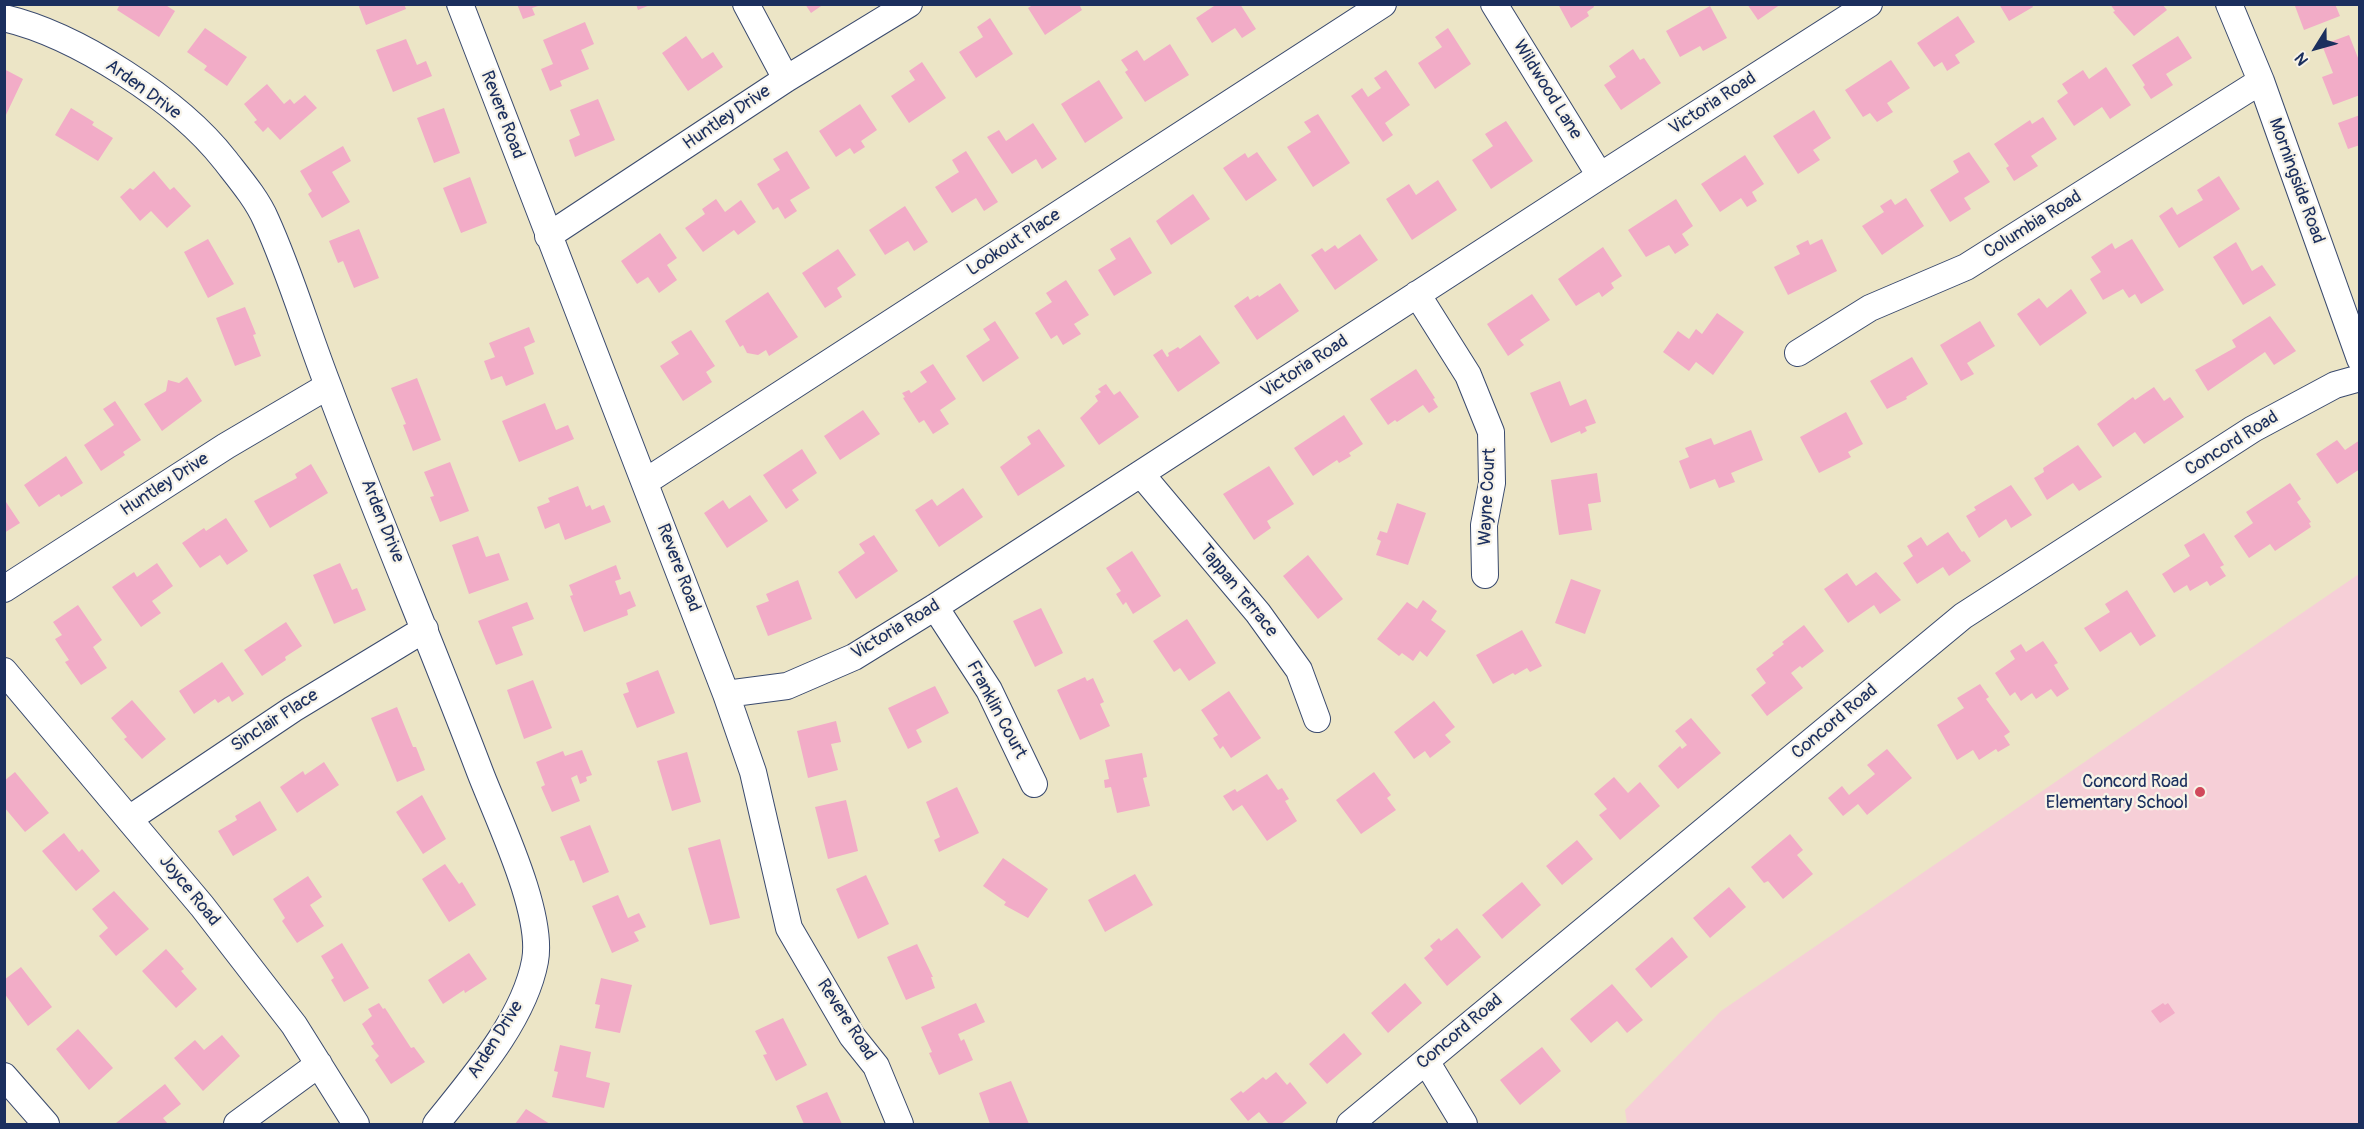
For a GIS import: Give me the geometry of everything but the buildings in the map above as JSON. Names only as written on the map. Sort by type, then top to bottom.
[{"type":"street","name":"Revere Road","points":[[460,4],[726,694],[753,772],[789,928],[852,1036],[876,1066],[900,1125]]},
{"type":"street","points":[[746,4],[786,79]]},
{"type":"street","name":"Huntley Drive","points":[[548,236],[786,79],[909,4]]},
{"type":"street","name":"Lookout Place","points":[[645,482],[1383,4]]},
{"type":"street","name":"Wildwood Lane","points":[[1494,4],[1600,176]]},
{"type":"street","name":"Victoria Road","points":[[726,694],[787,686],[854,657],[1869,4]]},
{"type":"street","name":"Morningside Road","points":[[2229,4],[2261,81],[2360,359]]},
{"type":"street","name":"Arden Drive","points":[[4,18],[33,24],[100,58],[168,104],[223,158],[265,216],[300,303],[328,386],[425,628],[517,868],[535,923],[535,960],[523,1002],[483,1065],[436,1125]]},
{"type":"street","name":"Columbia Road","points":[[1798,353],[1870,308],[1966,267],[2261,81]]},
{"type":"street","name":"Wayne Court","points":[[1417,294],[1468,375],[1491,432],[1492,483],[1484,525],[1485,575]]},
{"type":"street","name":"Concord Road","points":[[1350,1125],[1963,616],[2253,429],[2335,385],[2360,378]]},
{"type":"street","name":"Huntley Drive","points":[[4,589],[226,446],[328,386]]},
{"type":"street","name":"Tappan Terrace","points":[[1141,474],[1271,632],[1299,670],[1317,719]]},
{"type":"street","name":"Franklin Court","points":[[935,607],[989,690],[1034,784]]},
{"type":"street","name":"Sinclair Place","points":[[129,819],[293,708],[425,628]]},
{"type":"street","name":"Joyce Road","points":[[4,670],[209,915],[294,1025],[356,1125]]},
{"type":"street","points":[[1426,1061],[1464,1125]]},
{"type":"street","points":[[237,1125],[319,1064]]},
{"type":"street","points":[[4,1076],[46,1125]]},
{"type":"shaded area","name":"Concord Road Elementary School","points":[[2359,574],[2359,1124],[1627,1124],[1625,1110],[1721,1011]]},
{"type":"place","name":"Concord Road Elementary School","points":[[2200,792]]}]
